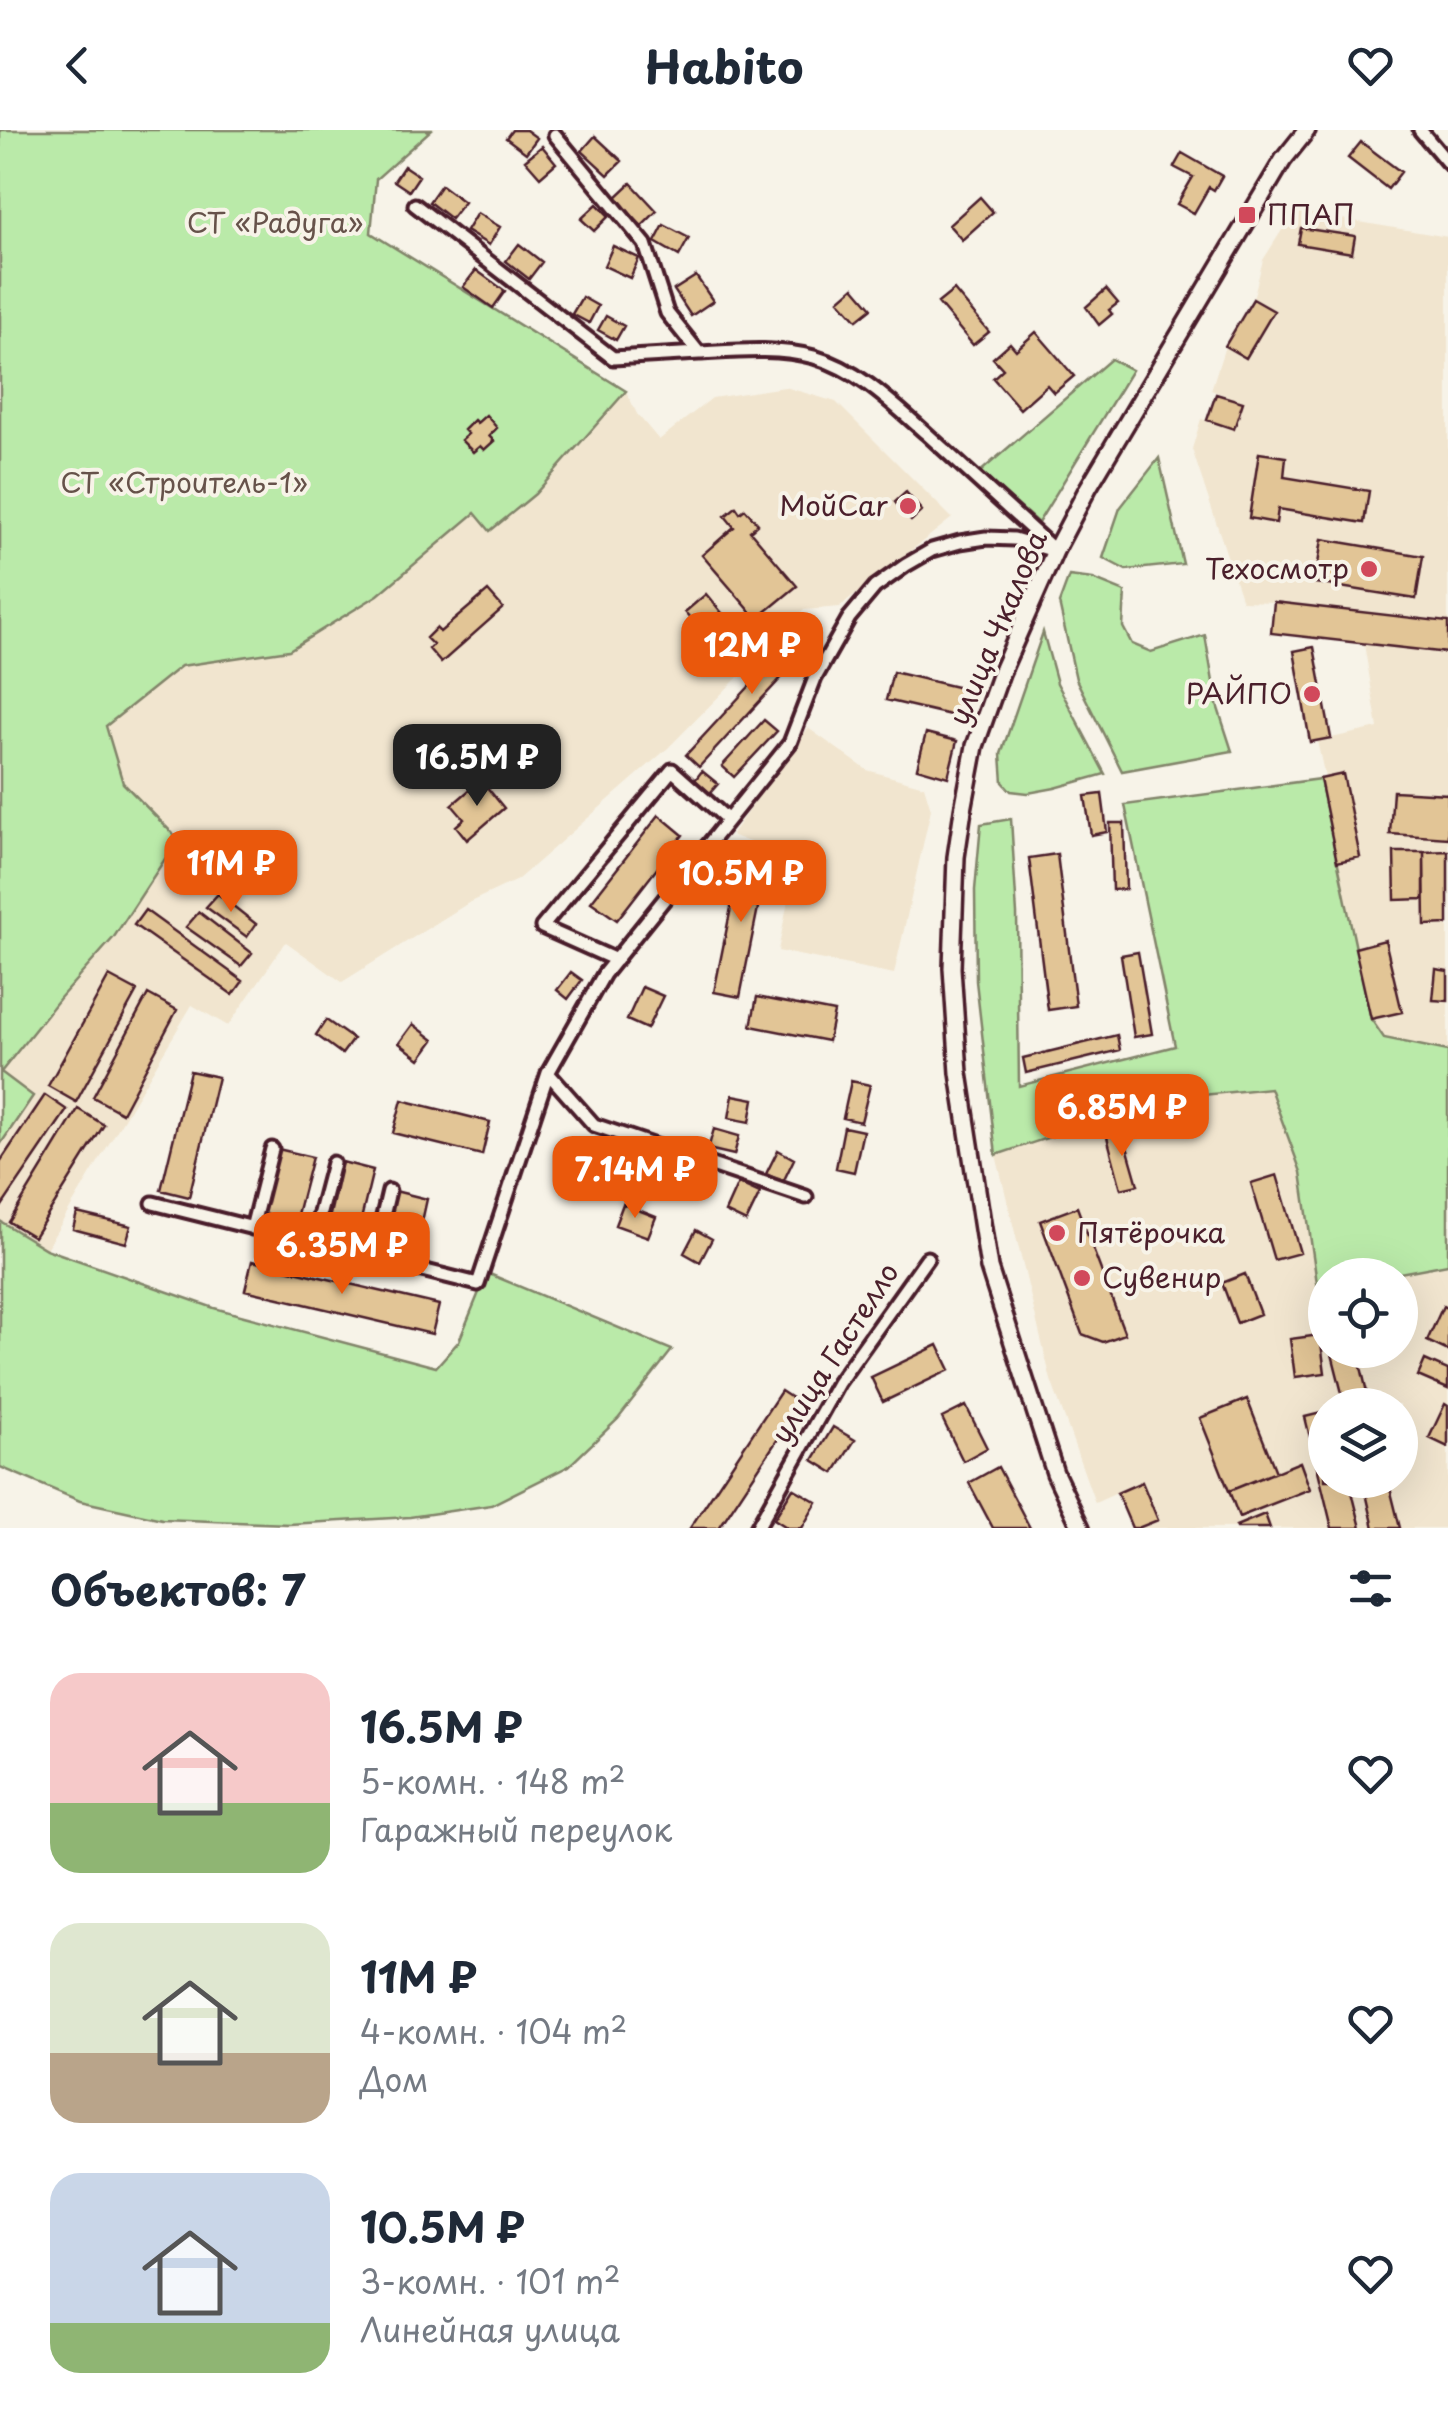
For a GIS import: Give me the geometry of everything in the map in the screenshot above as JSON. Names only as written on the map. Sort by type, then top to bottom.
[{"type":"main road","name":"улица Чкалова","points":[[1081,1528],[1055,1473],[989,1268],[959,1073],[952,968],[956,857],[963,810],[976,746],[1002,673],[1056,551],[1088,488],[1283,160],[1307,130]]},
{"type":"street","points":[[1420,130],[1448,163]]},
{"type":"street","points":[[555,134],[645,244],[667,313],[699,352]]},
{"type":"street","points":[[416,206],[613,358],[784,352],[838,366],[900,410],[1056,551]]},
{"type":"street","points":[[153,1203],[478,1284],[548,1073],[604,974],[790,743],[815,678],[848,618],[875,587],[932,550],[986,538],[1014,539],[1056,551]]},
{"type":"street","points":[[616,960],[542,928],[672,770],[728,820]]},
{"type":"street","points":[[548,1073],[594,1125],[806,1197]]},
{"type":"street","points":[[252,1228],[272,1150]]},
{"type":"street","points":[[312,1243],[333,1163]]},
{"type":"street","points":[[372,1258],[389,1191]]},
{"type":"street","name":"улица Гастелло","points":[[757,1528],[838,1384],[927,1258]]},
{"type":"shaded area","points":[[1294,211],[1448,237],[1448,1051],[1384,1038],[1371,1019],[1320,779],[1325,777],[1317,741],[1378,728],[1364,644],[1271,633],[1274,602],[1242,601],[1192,449],[1201,419],[1235,429],[1243,402],[1211,390],[1225,346],[1246,358],[1273,311],[1253,299],[1263,260]]},
{"type":"shaded area","points":[[785,387],[836,402],[952,518],[840,607],[804,610],[668,748],[517,880],[470,902],[342,982],[286,942],[228,1026],[192,1005],[46,1249],[0,1221],[0,1145],[33,1096],[0,1073],[114,937],[123,783],[106,726],[181,666],[290,650],[378,595],[475,513],[489,531],[535,494],[626,391],[637,414],[659,440],[712,398]]},
{"type":"shaded area","points":[[808,728],[867,770],[924,786],[931,809],[894,974],[778,951],[796,860],[731,835]]},
{"type":"shaded area","points":[[1271,1087],[1301,1172],[1313,1258],[1308,1258],[1308,1368],[1418,1368],[1418,1270],[1448,1264],[1448,1528],[1132,1528],[1117,1493],[1095,1503],[1051,1380],[996,1155],[1164,1099]]},
{"type":"green space","name":"СТ «Строитель-1»","points":[[0,130],[431,130],[376,179],[371,233],[626,391],[535,494],[490,531],[475,513],[378,595],[289,650],[181,666],[106,726],[123,783],[178,839],[114,937],[1,1072],[33,1096],[0,1145]]},
{"type":"green space","points":[[1111,359],[1132,370],[1038,523],[980,472]]},
{"type":"green space","points":[[1159,458],[1183,564],[1126,570],[1103,558],[1120,508]]},
{"type":"green space","points":[[1069,576],[1093,579],[1125,592],[1123,627],[1132,644],[1151,652],[1205,635],[1217,705],[1232,751],[1122,771],[1076,679],[1059,603]]},
{"type":"green space","points":[[1043,632],[1057,683],[1105,774],[1028,793],[1011,791],[1003,782],[1001,754]]},
{"type":"green space","points":[[1320,779],[1371,1019],[1384,1038],[1448,1051],[1448,1264],[1418,1270],[1418,1258],[1313,1258],[1301,1172],[1270,1088],[1164,1099],[996,1155],[976,981],[975,890],[981,824],[1011,819],[1017,914],[1019,1086],[1175,1046],[1125,805]]},
{"type":"green space","points":[[0,1221],[46,1249],[214,1308],[436,1367],[459,1341],[487,1273],[672,1350],[618,1419],[569,1466],[491,1505],[410,1517],[289,1524],[162,1519],[80,1501],[0,1467]]},
{"type":"building","points":[[512,130],[526,130],[537,138],[526,153],[506,138]]},
{"type":"building","points":[[595,136],[622,161],[608,175],[582,151]]},
{"type":"building","points":[[1361,142],[1401,172],[1388,189],[1348,158]]},
{"type":"building","points":[[542,146],[556,163],[540,177],[525,160]]},
{"type":"building","points":[[1182,153],[1222,176],[1214,190],[1209,187],[1194,213],[1177,204],[1193,177],[1174,167]]},
{"type":"building","points":[[404,166],[419,176],[409,191],[394,181]]},
{"type":"building","points":[[631,183],[657,211],[642,226],[615,198]]},
{"type":"building","points":[[441,185],[464,202],[451,219],[429,202]]},
{"type":"building","points":[[980,197],[993,212],[962,240],[949,225]]},
{"type":"building","points":[[597,204],[609,216],[594,231],[581,219]]},
{"type":"building","points":[[477,213],[500,227],[489,245],[466,231]]},
{"type":"building","points":[[664,225],[689,238],[679,256],[655,242]]},
{"type":"building","points":[[1301,228],[1355,236],[1352,253],[1298,244]]},
{"type":"building","points":[[519,244],[542,262],[529,279],[506,261]]},
{"type":"building","points":[[613,246],[639,258],[630,278],[604,266]]},
{"type":"building","points":[[476,270],[505,291],[493,308],[463,287]]},
{"type":"building","points":[[696,276],[713,301],[691,316],[674,290]]},
{"type":"building","points":[[854,287],[872,308],[857,320],[839,300]]},
{"type":"building","points":[[1106,289],[1118,303],[1099,325],[1086,307]]},
{"type":"building","points":[[954,290],[989,332],[973,345],[938,303]]},
{"type":"building","points":[[582,297],[598,306],[589,323],[572,314]]},
{"type":"building","points":[[1253,299],[1274,311],[1246,358],[1225,346]]},
{"type":"building","points":[[606,316],[624,326],[616,340],[598,330]]},
{"type":"building","points":[[1036,332],[1074,376],[1054,393],[1047,385],[1020,409],[993,378],[1003,369],[993,358],[1010,343],[1016,350]]},
{"type":"building","points":[[1216,394],[1243,402],[1234,429],[1207,420]]},
{"type":"building","points":[[486,415],[497,428],[489,436],[494,441],[484,450],[480,446],[473,452],[461,440],[468,434],[464,430]]},
{"type":"building","points":[[1259,453],[1286,457],[1284,477],[1369,491],[1364,523],[1278,509],[1276,523],[1249,518]]},
{"type":"building","name":"МойCar","points":[[906,492],[922,511],[911,521],[895,502]]},
{"type":"building","points":[[736,507],[740,513],[745,509],[758,524],[750,531],[797,586],[757,619],[702,555],[734,527],[725,516]]},
{"type":"building","name":"Техосмотр","points":[[1322,539],[1423,556],[1416,599],[1315,583]]},
{"type":"building","points":[[488,591],[503,608],[441,663],[429,649],[433,645],[426,638],[436,628],[440,632]]},
{"type":"building","points":[[706,594],[739,633],[718,651],[685,612]]},
{"type":"building","points":[[1274,602],[1448,622],[1448,653],[1271,633]]},
{"type":"building","points":[[805,626],[818,638],[699,767],[686,755]]},
{"type":"building","name":"РАЙПО","points":[[1314,647],[1331,738],[1310,742],[1294,651]]},
{"type":"building","points":[[893,672],[969,690],[963,718],[886,700]]},
{"type":"building","points":[[764,720],[777,731],[734,777],[722,766]]},
{"type":"building","points":[[926,733],[957,741],[948,777],[917,768]]},
{"type":"building","points":[[702,771],[718,784],[710,793],[695,780]]},
{"type":"building","points":[[1343,774],[1360,857],[1337,862],[1320,779]]},
{"type":"building","points":[[481,780],[504,808],[467,840],[456,826],[464,819],[452,805]]},
{"type":"building","points":[[1393,791],[1448,794],[1448,838],[1390,834]]},
{"type":"building","points":[[1102,794],[1107,832],[1091,835],[1085,796]]},
{"type":"building","points":[[659,815],[683,835],[617,920],[591,902]]},
{"type":"building","points":[[1110,823],[1124,823],[1126,889],[1112,890]]},
{"type":"building","points":[[1448,851],[1448,924],[1425,925],[1424,852]]},
{"type":"building","points":[[1394,852],[1424,852],[1424,899],[1395,900]]},
{"type":"building","points":[[742,853],[768,858],[740,997],[714,992]]},
{"type":"building","points":[[1057,854],[1076,1006],[1048,1010],[1029,858]]},
{"type":"building","points":[[218,894],[256,924],[247,937],[206,907]]},
{"type":"building","points":[[145,910],[243,981],[233,995],[134,925]]},
{"type":"building","points":[[199,912],[252,953],[241,966],[186,927]]},
{"type":"building","points":[[1385,940],[1402,1012],[1371,1019],[1355,948]]},
{"type":"building","points":[[1138,952],[1152,1034],[1134,1037],[1121,955]]},
{"type":"building","points":[[1436,969],[1448,971],[1448,1001],[1433,1000]]},
{"type":"building","points":[[571,972],[582,980],[568,999],[557,990]]},
{"type":"building","points":[[109,976],[137,991],[76,1102],[48,1086]]},
{"type":"building","points":[[642,987],[663,996],[647,1029],[627,1020]]},
{"type":"building","points":[[148,994],[177,1010],[122,1113],[93,1097]]},
{"type":"building","points":[[757,997],[834,1012],[828,1041],[751,1026]]},
{"type":"building","points":[[326,1020],[353,1039],[342,1054],[316,1035]]},
{"type":"building","points":[[413,1024],[434,1040],[420,1059],[399,1043]]},
{"type":"building","points":[[1117,1035],[1120,1050],[1026,1073],[1023,1058]]},
{"type":"building","points":[[190,1071],[218,1077],[189,1197],[161,1190]]},
{"type":"building","points":[[851,1081],[870,1085],[861,1122],[843,1118]]},
{"type":"building","points":[[45,1095],[67,1110],[0,1209],[0,1162]]},
{"type":"building","points":[[733,1095],[754,1099],[750,1122],[729,1118]]},
{"type":"building","points":[[402,1100],[490,1122],[482,1155],[393,1133]]},
{"type":"building","points":[[78,1109],[104,1125],[34,1237],[9,1222]]},
{"type":"building","points":[[844,1127],[863,1131],[854,1172],[836,1168]]},
{"type":"building","points":[[714,1129],[739,1136],[734,1155],[708,1149]]},
{"type":"building","points":[[1122,1129],[1138,1185],[1121,1189],[1106,1133]]},
{"type":"building","points":[[278,1149],[312,1157],[295,1222],[261,1213]]},
{"type":"building","points":[[778,1150],[794,1159],[783,1182],[766,1174]]},
{"type":"building","points":[[342,1162],[373,1170],[357,1236],[327,1228]]},
{"type":"building","points":[[1277,1175],[1300,1253],[1274,1260],[1251,1183]]},
{"type":"building","points":[[738,1183],[760,1193],[746,1222],[725,1212]]},
{"type":"building","points":[[395,1191],[427,1199],[416,1249],[383,1242]]},
{"type":"building","points":[[623,1204],[656,1217],[648,1237],[615,1225]]},
{"type":"building","name":"Сувенир","points":[[1077,1207],[1125,1334],[1103,1342],[1082,1334],[1040,1221]]},
{"type":"building","points":[[77,1213],[131,1226],[126,1243],[73,1229]]},
{"type":"building","points":[[696,1230],[712,1239],[700,1262],[684,1253]]},
{"type":"building","points":[[252,1261],[439,1305],[432,1334],[245,1290]]},
{"type":"building","points":[[1245,1274],[1260,1314],[1237,1323],[1222,1283]]},
{"type":"building","points":[[1443,1306],[1448,1309],[1448,1351],[1427,1341]]},
{"type":"building","points":[[1308,1337],[1308,1368],[1324,1368],[1325,1373],[1295,1377],[1290,1339]]},
{"type":"building","points":[[938,1345],[950,1370],[883,1402],[871,1377]]},
{"type":"building","points":[[1425,1360],[1448,1370],[1448,1389],[1418,1376]]},
{"type":"building","points":[[1336,1368],[1361,1368],[1366,1388],[1341,1388]]},
{"type":"building","points":[[781,1391],[801,1404],[719,1528],[690,1528]]},
{"type":"building","points":[[1247,1399],[1276,1472],[1229,1491],[1200,1418]]},
{"type":"building","points":[[1445,1404],[1448,1406],[1448,1447],[1429,1438]]},
{"type":"building","points":[[966,1406],[987,1448],[963,1461],[942,1418]]},
{"type":"building","points":[[833,1427],[855,1440],[834,1473],[813,1460]]},
{"type":"building","points":[[1300,1462],[1308,1484],[1308,1490],[1239,1517],[1229,1491]]},
{"type":"building","points":[[998,1467],[1030,1528],[993,1528],[969,1483]]},
{"type":"building","points":[[1142,1482],[1158,1520],[1132,1528],[1117,1493]]},
{"type":"building","points":[[793,1488],[817,1502],[802,1528],[788,1528],[774,1519]]},
{"type":"building","points":[[1325,1498],[1354,1498],[1361,1528],[1332,1528]]},
{"type":"building","points":[[1367,1498],[1392,1498],[1400,1528],[1374,1528]]},
{"type":"building","points":[[1265,1514],[1270,1528],[1236,1526]]},
{"type":"place","name":"ППАП","points":[[1247,215]]},
{"type":"place","name":"МойCar","points":[[908,506]]},
{"type":"place","name":"Техосмотр","points":[[1369,569]]},
{"type":"place","name":"РАЙПО","points":[[1312,694]]},
{"type":"place","name":"Пятёрочка","points":[[1057,1233]]},
{"type":"place","name":"Сувенир","points":[[1082,1278]]},
{"type":"park label","name":"СТ «Радуга»","points":[[275,223]]}]
